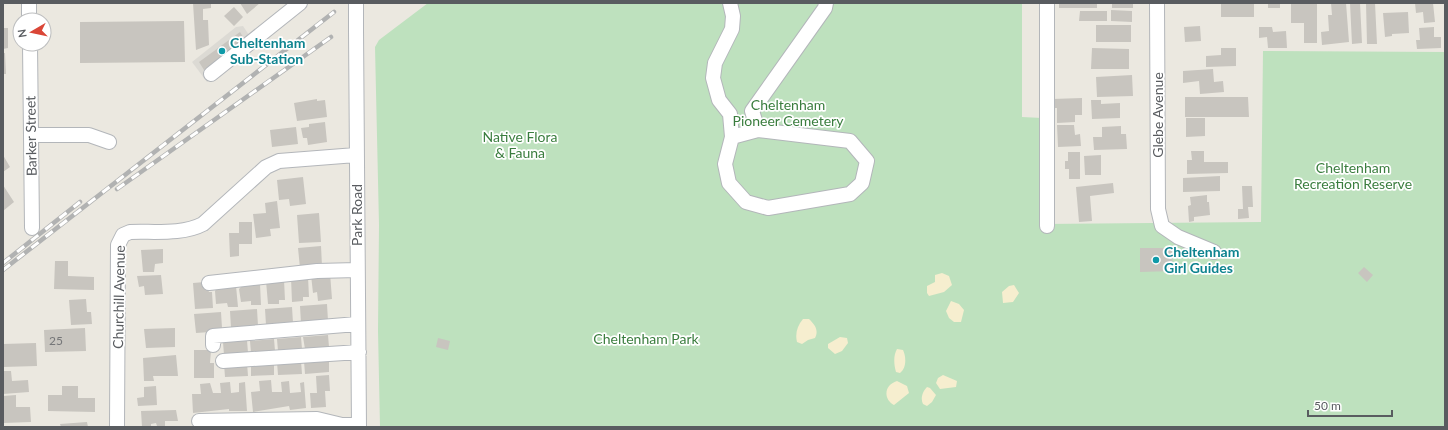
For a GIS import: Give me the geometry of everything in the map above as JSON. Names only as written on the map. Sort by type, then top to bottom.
[{"type":"street","points":[[211,74],[300,3]]},
{"type":"street","name":"Park Road","points":[[356,3],[357,324],[359,352],[359,426]]},
{"type":"street","points":[[730,3],[733,16],[732,29],[715,63],[714,78],[719,100],[730,114],[732,137],[725,164],[729,183],[746,202],[768,208],[850,194],[862,183],[867,162],[850,141],[758,130],[732,137]]},
{"type":"street","points":[[730,114],[752,111],[825,8],[826,3]]},
{"type":"street","points":[[1047,3],[1047,226]]},
{"type":"street","name":"Glebe Avenue","points":[[1157,3],[1158,209],[1162,226],[1178,237],[1214,252]]},
{"type":"street","name":"Barker Street","points":[[30,52],[32,228]]},
{"type":"street","points":[[752,111],[758,130]]},
{"type":"street","points":[[31,135],[89,135],[109,142]]},
{"type":"street","name":"Churchill Avenue","points":[[117,427],[118,245],[123,235],[130,232],[186,230],[196,228],[203,224],[266,167],[279,161],[356,155]]},
{"type":"street","points":[[209,283],[317,271],[357,270]]},
{"type":"street","points":[[213,345],[213,336],[357,324]]},
{"type":"street","points":[[223,361],[359,352]]},
{"type":"street","points":[[199,421],[317,419],[342,425],[359,426]]},
{"type":"shaded area","points":[[243,26],[257,47],[207,82],[192,62],[236,27]]},
{"type":"green space","points":[[428,3],[1022,3],[1022,117],[1042,118],[1043,224],[1261,222],[1263,51],[1445,52],[1445,427],[380,427],[378,331],[379,225],[375,47],[379,40]]},
{"type":"sand","points":[[942,273],[949,276],[952,285],[944,292],[929,296],[927,293],[927,286],[935,282],[935,275]]},
{"type":"sand","points":[[1014,285],[1019,293],[1013,302],[1003,303],[1002,292],[1009,286]]},
{"type":"sand","points":[[951,301],[959,304],[964,310],[961,322],[954,322],[949,318],[946,311]]},
{"type":"sand","points":[[803,319],[809,319],[815,326],[817,332],[815,338],[802,344],[797,342],[796,336],[798,327]]},
{"type":"sand","points":[[840,337],[847,338],[848,343],[842,351],[835,354],[828,348],[828,344]]},
{"type":"sand","points":[[897,349],[903,350],[905,355],[905,365],[900,373],[896,372],[894,358]]},
{"type":"sand","points":[[943,375],[957,381],[956,387],[940,389],[936,383],[938,378]]},
{"type":"sand","points":[[897,381],[907,386],[909,393],[894,405],[888,399],[886,392],[893,383]]},
{"type":"sand","points":[[927,387],[930,388],[936,395],[932,402],[927,406],[923,404],[922,397]]},
{"type":"building","points":[[193,3],[211,3],[211,8],[203,9],[203,20],[208,20],[209,45],[196,50]]},
{"type":"building","points":[[240,3],[260,3],[247,14]]},
{"type":"building","points":[[1059,3],[1097,3],[1097,8],[1059,8]]},
{"type":"building","points":[[1112,3],[1133,3],[1133,8],[1112,8]]},
{"type":"building","points":[[1221,3],[1254,3],[1254,17],[1221,17]]},
{"type":"building","points":[[1268,3],[1280,3],[1280,8],[1268,8]]},
{"type":"building","points":[[1291,3],[1317,3],[1317,43],[1304,43],[1304,23],[1291,23]]},
{"type":"building","points":[[1331,3],[1346,3],[1349,42],[1322,45],[1321,32],[1329,31],[1328,15],[1332,15]]},
{"type":"building","points":[[1350,3],[1360,3],[1362,43],[1352,44]]},
{"type":"building","points":[[1366,3],[1375,3],[1377,44],[1367,44]]},
{"type":"building","points":[[1415,3],[1433,3],[1435,22],[1424,23],[1423,12],[1416,13]]},
{"type":"building","points":[[234,7],[243,17],[234,26],[224,16]]},
{"type":"building","points":[[1111,10],[1132,11],[1132,22],[1111,21]]},
{"type":"building","points":[[1080,11],[1107,11],[1107,21],[1079,21]]},
{"type":"building","points":[[1408,12],[1409,33],[1392,34],[1392,36],[1385,37],[1383,13]]},
{"type":"building","points":[[184,21],[185,62],[80,63],[80,22]]},
{"type":"building","points":[[1096,25],[1131,25],[1131,42],[1096,42]]},
{"type":"building","points":[[1200,26],[1201,41],[1185,42],[1184,27]]},
{"type":"building","points":[[1259,27],[1272,27],[1273,32],[1286,31],[1287,48],[1268,48],[1267,37],[1259,38]]},
{"type":"building","points":[[1434,27],[1434,37],[1441,37],[1441,48],[1417,49],[1416,40],[1420,40],[1419,28]]},
{"type":"building","points":[[3,28],[8,28],[8,48],[3,49]]},
{"type":"building","name":"Cheltenham Sub-Station","points":[[240,32],[245,40],[204,70],[199,62]]},
{"type":"building","points":[[1092,48],[1129,49],[1129,69],[1091,69]]},
{"type":"building","points":[[1221,48],[1236,48],[1236,66],[1206,67],[1206,56],[1221,55]]},
{"type":"building","points":[[3,53],[5,53],[6,74],[3,74]]},
{"type":"building","points":[[1213,69],[1214,82],[1223,81],[1224,92],[1200,94],[1199,81],[1183,83],[1183,71]]},
{"type":"building","points":[[1132,75],[1133,96],[1097,97],[1096,77]]},
{"type":"building","points":[[1185,97],[1248,97],[1249,117],[1185,117]]},
{"type":"building","points":[[1082,98],[1082,115],[1075,115],[1075,122],[1057,123],[1057,108],[1052,108],[1052,99]]},
{"type":"building","points":[[317,99],[317,101],[325,100],[327,117],[297,121],[294,103]]},
{"type":"building","points":[[1091,100],[1101,100],[1101,104],[1120,103],[1120,118],[1092,119]]},
{"type":"building","points":[[1186,118],[1205,118],[1205,136],[1186,137]]},
{"type":"building","points":[[325,122],[327,142],[308,145],[307,138],[303,138],[301,128],[309,127],[309,124]]},
{"type":"building","points":[[1057,125],[1074,125],[1075,135],[1080,134],[1081,146],[1058,147]]},
{"type":"building","points":[[1121,126],[1121,134],[1126,134],[1127,149],[1094,150],[1093,137],[1102,137],[1102,127]]},
{"type":"building","points":[[296,127],[298,144],[272,147],[270,130]]},
{"type":"building","points":[[1191,151],[1204,151],[1204,162],[1228,162],[1228,173],[1187,174],[1187,160],[1192,160]]},
{"type":"building","points":[[1068,152],[1080,152],[1080,179],[1069,179],[1069,169],[1065,169],[1065,161],[1068,161]]},
{"type":"building","points":[[3,155],[10,167],[3,172]]},
{"type":"building","points":[[1101,155],[1101,175],[1085,175],[1084,156]]},
{"type":"building","points":[[1220,176],[1220,191],[1183,192],[1183,178]]},
{"type":"building","points":[[303,177],[306,204],[290,206],[289,199],[279,200],[277,180]]},
{"type":"building","points":[[1113,183],[1114,193],[1090,196],[1092,221],[1079,222],[1076,187]]},
{"type":"building","points":[[3,185],[14,202],[3,211]]},
{"type":"building","points":[[1242,186],[1252,186],[1253,207],[1248,207],[1249,218],[1238,219],[1238,209],[1243,209]]},
{"type":"building","points":[[1207,195],[1210,215],[1194,217],[1194,221],[1189,222],[1188,206],[1191,205],[1190,197]]},
{"type":"building","points":[[277,201],[280,228],[270,229],[271,236],[256,238],[253,214],[266,213],[265,203]]},
{"type":"building","points":[[319,213],[321,242],[299,243],[297,215]]},
{"type":"building","points":[[239,222],[252,222],[252,244],[239,244],[239,256],[230,257],[229,233],[239,233]]},
{"type":"building","points":[[321,246],[322,266],[300,268],[298,248]]},
{"type":"building","name":"Cheltenham Girl Guides","points":[[1140,248],[1172,248],[1173,271],[1140,272]]},
{"type":"building","points":[[163,249],[163,263],[155,264],[154,272],[143,272],[141,250]]},
{"type":"building","points":[[55,261],[68,261],[68,276],[94,277],[94,290],[54,289]]},
{"type":"building","points":[[1364,267],[1373,275],[1367,282],[1358,273]]},
{"type":"building","points":[[330,273],[332,299],[318,301],[317,292],[313,293],[311,275]]},
{"type":"building","points":[[161,275],[163,294],[145,295],[144,286],[139,287],[137,276]]},
{"type":"building","points":[[308,277],[309,297],[303,297],[303,301],[292,302],[291,278]]},
{"type":"building","points":[[284,280],[285,300],[279,300],[279,304],[268,304],[266,281]]},
{"type":"building","points":[[205,282],[209,292],[212,292],[213,308],[195,309],[193,283]]},
{"type":"building","points":[[260,284],[261,305],[251,305],[251,301],[241,302],[239,289],[242,286]]},
{"type":"building","points":[[236,286],[238,307],[228,307],[227,303],[216,304],[215,291],[218,287]]},
{"type":"building","points":[[86,299],[87,312],[91,312],[92,324],[71,325],[69,300]]},
{"type":"building","points":[[327,304],[328,321],[301,323],[300,306]]},
{"type":"building","points":[[292,307],[293,323],[266,325],[265,309]]},
{"type":"building","points":[[257,309],[258,326],[231,328],[230,311]]},
{"type":"building","points":[[221,312],[222,328],[210,329],[210,332],[196,333],[194,314]]},
{"type":"building","points":[[85,328],[86,351],[45,352],[44,330]]},
{"type":"building","points":[[175,328],[175,347],[146,348],[144,329]]},
{"type":"building","points":[[328,335],[329,347],[305,349],[303,337]]},
{"type":"building","points":[[301,337],[302,349],[278,351],[277,339]]},
{"type":"building","points":[[438,338],[450,341],[448,350],[436,347]]},
{"type":"building","points":[[274,339],[275,351],[251,353],[250,341]]},
{"type":"building","points":[[247,340],[248,353],[224,355],[223,342]]},
{"type":"building","points":[[36,343],[37,366],[3,367],[3,344]]},
{"type":"building","points":[[194,350],[211,350],[210,363],[214,363],[214,378],[194,378]]},
{"type":"building","points":[[176,355],[178,376],[153,376],[154,381],[144,381],[143,358]]},
{"type":"building","points":[[329,360],[329,372],[305,374],[304,361]]},
{"type":"building","points":[[301,361],[302,374],[278,375],[277,362]]},
{"type":"building","points":[[274,362],[274,375],[251,376],[251,363]]},
{"type":"building","points":[[247,363],[248,376],[225,377],[224,364]]},
{"type":"building","points":[[3,371],[11,371],[12,381],[28,380],[29,392],[3,394]]},
{"type":"building","points":[[329,375],[330,391],[325,391],[326,407],[311,408],[310,393],[317,393],[316,376]]},
{"type":"building","points":[[271,380],[272,392],[282,392],[281,382],[289,381],[290,393],[301,392],[300,383],[304,382],[306,408],[290,410],[289,406],[253,412],[251,392],[260,391],[259,381]]},
{"type":"building","points":[[230,382],[231,393],[239,392],[239,383],[245,382],[247,411],[229,411],[229,409],[193,413],[192,394],[201,394],[200,384],[210,383],[213,393],[221,393],[220,383]]},
{"type":"building","points":[[62,386],[78,386],[78,398],[95,398],[95,412],[48,411],[48,395],[62,395]]},
{"type":"building","points":[[156,386],[157,405],[138,406],[137,398],[144,397],[144,387]]},
{"type":"building","points":[[16,395],[16,407],[30,407],[31,422],[3,423],[3,396]]},
{"type":"building","points":[[176,410],[178,421],[165,421],[165,426],[157,426],[156,423],[151,424],[151,427],[142,427],[141,411]]},
{"type":"building","points":[[87,422],[88,427],[61,427],[60,424]]},
{"type":"railway","points":[[3,270],[334,12]]},
{"type":"railway","points":[[117,189],[331,37]]},
{"type":"railway","points":[[3,263],[80,202]]},
{"type":"place","name":"Cheltenham Sub-Station","points":[[222,51]]},
{"type":"place","name":"Cheltenham Girl Guides","points":[[1156,260]]},
{"type":"park label","name":"Cheltenham Pioneer Cemetery","points":[[788,114]]},
{"type":"park label","name":"Native Flora & Fauna","points":[[520,146]]},
{"type":"park label","name":"Cheltenham Recreation Reserve","points":[[1353,176]]},
{"type":"park label","name":"Cheltenham Park","points":[[646,339]]}]
